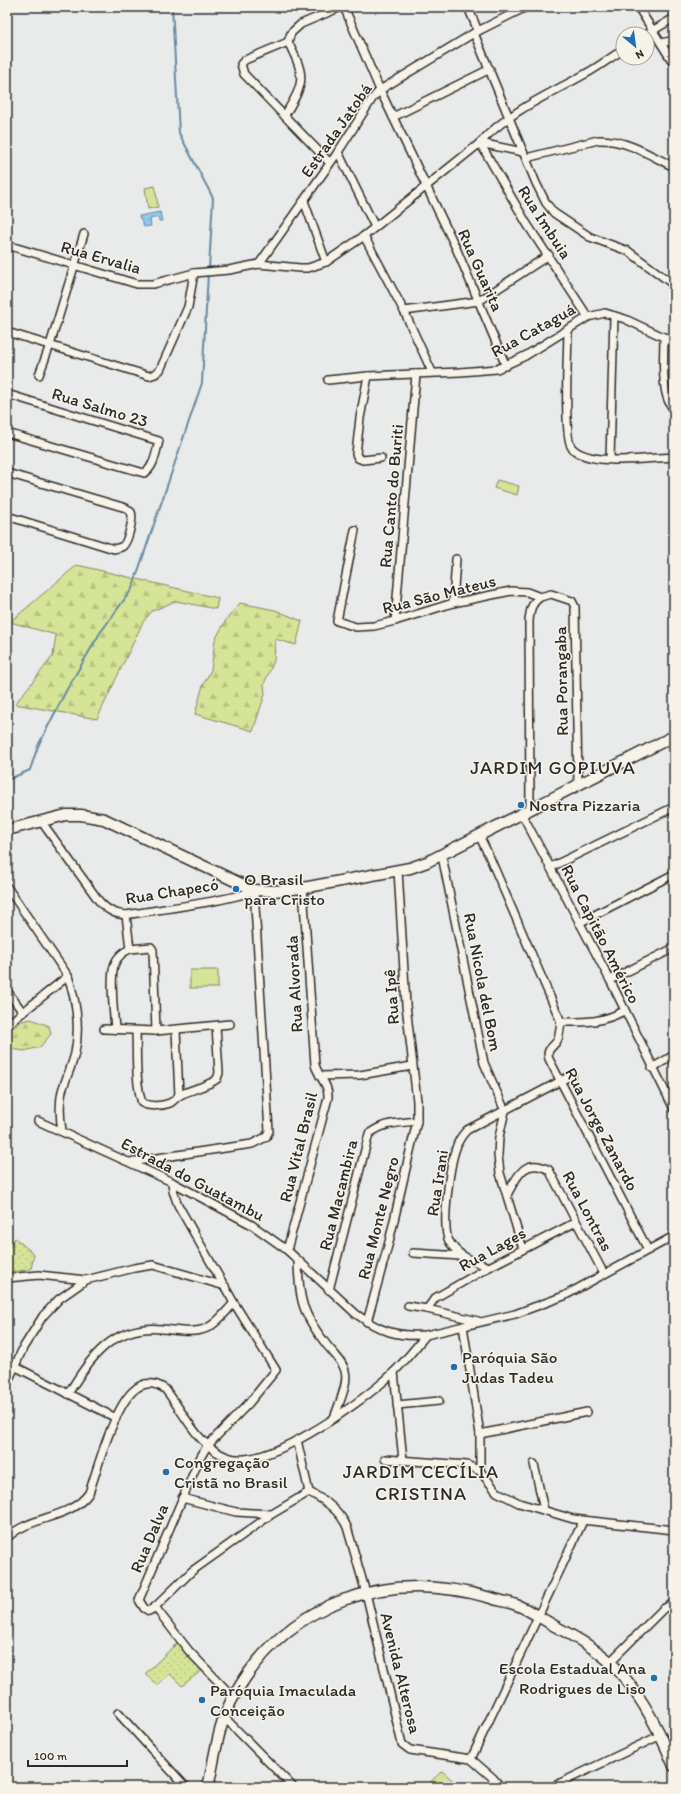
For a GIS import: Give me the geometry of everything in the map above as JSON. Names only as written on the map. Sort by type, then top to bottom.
[{"type":"main road","points":[[7,830],[66,815],[81,815],[104,819],[254,890],[274,891],[303,888],[410,868],[442,856],[479,835],[674,736]]},
{"type":"main road","points":[[208,1787],[224,1718],[233,1697],[256,1664],[274,1642],[294,1626],[324,1609],[366,1593],[406,1586],[453,1589],[518,1606],[584,1642],[610,1662],[632,1687],[661,1735],[674,1766]]},
{"type":"street","points":[[330,163],[244,74],[241,64],[245,60],[288,42],[292,33],[302,24],[341,7]]},
{"type":"street","points":[[344,7],[380,90]]},
{"type":"street","points":[[468,7],[508,117],[541,195],[554,213],[590,237],[628,251],[674,285]]},
{"type":"street","name":"Estrada Jatobá","points":[[259,264],[338,152],[372,98],[380,90],[476,32],[526,7]]},
{"type":"street","points":[[638,7],[647,26]]},
{"type":"street","points":[[655,29],[674,18]]},
{"type":"street","points":[[655,37],[662,43],[674,64]]},
{"type":"street","points":[[662,43],[674,40]]},
{"type":"street","points":[[285,116],[301,86],[302,76],[288,42]]},
{"type":"street","points":[[259,264],[285,268],[308,268],[326,262],[364,236],[426,187],[480,143],[492,129],[508,117],[589,72],[615,55]]},
{"type":"street","points":[[394,117],[490,69]]},
{"type":"street","name":"Rua Guarita","points":[[380,90],[456,248],[506,366]]},
{"type":"street","points":[[480,143],[524,155],[598,140],[611,140],[627,145],[674,167]]},
{"type":"street","name":"Rua Imbuia","points":[[480,143],[527,224],[549,255],[588,317]]},
{"type":"street","points":[[338,152],[375,227]]},
{"type":"street","points":[[304,201],[326,262]]},
{"type":"street","points":[[39,375],[50,345],[84,234]]},
{"type":"street","points":[[364,236],[404,311],[432,372]]},
{"type":"street","name":"Rua Ervalia","points":[[7,245],[136,284],[153,284],[194,273],[229,270],[259,264]]},
{"type":"street","points":[[404,311],[479,301],[549,255]]},
{"type":"street","points":[[7,332],[149,376],[160,370],[188,307],[194,273]]},
{"type":"street","name":"Rua Cataguá","points":[[328,380],[432,372],[486,371],[506,366],[588,317],[605,313],[674,342]]},
{"type":"street","points":[[610,459],[614,316]]},
{"type":"street","points":[[568,329],[567,411],[569,445],[573,450],[589,457],[610,459],[674,457]]},
{"type":"street","points":[[664,337],[664,381],[667,401],[674,409]]},
{"type":"street","name":"Rua Canto do Buriti","points":[[396,621],[416,374]]},
{"type":"street","points":[[368,376],[360,418],[356,454],[358,458],[363,460],[381,458]]},
{"type":"street","name":"Rua Salmo 23","points":[[7,394],[159,441],[148,472],[139,473],[7,433]]},
{"type":"street","points":[[7,473],[126,508],[131,512],[131,525],[124,545],[114,549],[7,516]]},
{"type":"street","name":"Rua São Mateus","points":[[355,530],[337,621],[356,627],[364,627],[396,621],[453,603],[511,591],[527,592],[540,597],[551,594],[572,601]]},
{"type":"street","points":[[453,603],[456,559]]},
{"type":"street","points":[[526,812],[529,621],[530,610],[533,602],[540,597]]},
{"type":"street","name":"Rua Porangaba","points":[[572,601],[575,607],[578,785]]},
{"type":"street","points":[[551,867],[674,807]]},
{"type":"street","name":"Rua Capitão Américo","points":[[526,812],[551,867],[610,980],[652,1068],[674,1109]]},
{"type":"street","name":"Rua Chapecó","points":[[42,821],[99,901],[108,910],[117,914],[126,915],[223,899],[254,890]]},
{"type":"street","points":[[479,835],[561,1022],[601,1021],[624,1011]]},
{"type":"street","name":"Rua Nicola del Bom","points":[[442,856],[484,1063],[505,1111]]},
{"type":"street","name":"Rua Ipê","points":[[398,870],[406,1005],[417,1101],[417,1121]]},
{"type":"street","points":[[579,923],[674,874]]},
{"type":"street","points":[[7,887],[68,976],[76,1013],[77,1038],[73,1062],[62,1092],[60,1107],[62,1131]]},
{"type":"street","name":"Rua Alvorada","points":[[303,888],[312,1046],[314,1065],[320,1076]]},
{"type":"street","points":[[130,1162],[252,1144],[266,1137],[269,1131],[254,890]]},
{"type":"street","points":[[126,915],[130,948]]},
{"type":"street","points":[[114,1029],[114,964],[119,956],[130,948],[151,947],[153,950],[156,1031]]},
{"type":"street","points":[[610,980],[674,948]]},
{"type":"street","points":[[7,1025],[22,1011],[68,976]]},
{"type":"street","points":[[7,990],[22,1011]]},
{"type":"street","name":"Rua Jorge Zanardo","points":[[561,1022],[558,1039],[550,1048],[548,1055],[648,1250]]},
{"type":"street","points":[[104,1029],[156,1031],[230,1024]]},
{"type":"street","points":[[136,1031],[138,1072],[142,1103],[160,1106],[218,1079],[220,1073],[216,1026]]},
{"type":"street","points":[[176,1030],[179,1096]]},
{"type":"street","points":[[652,1068],[674,1055]]},
{"type":"street","points":[[320,1076],[360,1075],[412,1066]]},
{"type":"street","name":"Rua Irani","points":[[460,1256],[449,1241],[445,1223],[456,1148],[461,1136],[467,1130],[505,1111],[531,1095],[572,1075]]},
{"type":"street","name":"Rua Vital Brasil","points":[[287,1250],[328,1098],[329,1090],[324,1080],[320,1076]]},
{"type":"street","points":[[505,1111],[499,1138],[498,1155],[500,1173],[523,1249]]},
{"type":"street","name":"Estrada do Guatambu","points":[[38,1121],[172,1182],[252,1225],[287,1250],[329,1290],[368,1322],[389,1333],[412,1336],[426,1335],[515,1314],[564,1296],[674,1236]]},
{"type":"street","name":"Rua Macambira","points":[[329,1290],[370,1134],[376,1129],[387,1124],[417,1121]]},
{"type":"street","name":"Rua Monte Negro","points":[[368,1322],[389,1242],[417,1121]]},
{"type":"street","name":"Rua Lontras","points":[[507,1194],[520,1172],[535,1166],[549,1170],[604,1274]]},
{"type":"street","points":[[68,1394],[94,1355],[113,1339],[127,1333],[146,1329],[186,1331],[207,1328],[234,1303],[178,1204],[173,1191],[172,1182]]},
{"type":"street","name":"Rua Lages","points":[[427,1309],[435,1298],[489,1267],[576,1222]]},
{"type":"street","points":[[413,1253],[460,1256],[489,1267]]},
{"type":"street","points":[[298,1262],[301,1300],[304,1310],[346,1371],[346,1379],[334,1419]]},
{"type":"street","points":[[7,1278],[39,1275],[86,1280],[134,1268],[153,1265],[225,1286]]},
{"type":"street","points":[[7,1384],[14,1366],[43,1316],[59,1299],[86,1280]]},
{"type":"street","name":"Rua Dalva","points":[[155,1607],[149,1611],[146,1610],[139,1600],[196,1465],[207,1446],[245,1408],[276,1370],[234,1303]]},
{"type":"street","points":[[408,1306],[481,1322]]},
{"type":"street","points":[[463,1326],[480,1434],[480,1471]]},
{"type":"street","points":[[7,1538],[23,1527],[76,1506],[84,1501],[89,1493],[116,1418],[131,1393],[140,1385],[150,1383],[158,1384],[165,1389],[207,1446],[228,1458],[240,1460],[257,1457],[296,1440],[334,1419],[394,1372],[426,1335]]},
{"type":"street","points":[[14,1366],[116,1418]]},
{"type":"street","points":[[394,1372],[403,1460]]},
{"type":"street","points":[[397,1405],[439,1401]]},
{"type":"street","points":[[480,1434],[587,1412]]},
{"type":"street","points":[[233,1697],[189,1651],[155,1607],[192,1571],[272,1514],[310,1492],[296,1440]]},
{"type":"street","points":[[385,1459],[462,1464],[480,1471],[497,1492],[504,1497],[544,1510],[583,1521],[674,1530]]},
{"type":"street","points":[[534,1464],[544,1510]]},
{"type":"street","name":"Avenida Alterosa","points":[[310,1492],[322,1498],[344,1519],[366,1593],[402,1744],[405,1748],[410,1750],[471,1759]]},
{"type":"street","points":[[182,1498],[236,1512],[272,1514]]},
{"type":"street","points":[[501,1787],[471,1759],[583,1521]]},
{"type":"street","points":[[610,1662],[663,1609],[674,1603]]},
{"type":"street","points":[[118,1713],[186,1787]]},
{"type":"street","points":[[224,1718],[293,1787]]},
{"type":"street","points":[[552,1787],[661,1735]]},
{"type":"green space","points":[[155,186],[158,207],[148,209],[145,188]]},
{"type":"green space","points":[[497,480],[519,486],[517,495],[494,488]]},
{"type":"green space","points":[[77,565],[218,598],[216,609],[176,601],[152,611],[143,622],[97,719],[15,704],[53,656],[56,635],[10,622]]},
{"type":"green space","points":[[240,603],[275,610],[302,621],[296,645],[275,639],[274,661],[264,684],[265,694],[253,731],[195,714],[203,685],[211,670],[215,640],[226,620]]},
{"type":"green space","points":[[190,970],[218,970],[218,988],[190,988]]},
{"type":"green space","points":[[31,1019],[49,1026],[51,1034],[40,1047],[24,1051],[7,1048],[7,1032],[22,1021]]},
{"type":"green space","points":[[15,1238],[34,1254],[31,1269],[8,1273],[8,1255],[10,1246]]},
{"type":"green space","points":[[177,1643],[202,1670],[182,1686],[170,1674],[157,1685],[145,1674]]},
{"type":"green space","points":[[442,1771],[460,1787],[425,1787]]},
{"type":"water","points":[[160,212],[162,221],[159,221],[158,217],[150,219],[151,226],[144,227],[139,216]]},
{"type":"waterway","points":[[172,7],[179,133],[213,198],[209,269]]},
{"type":"waterway","points":[[7,780],[30,770],[38,746],[66,691],[100,633],[132,589],[202,383],[208,273]]},
{"type":"place","name":"Nostra Pizzaria","points":[[521,805]]},
{"type":"place","name":"O Brasil para Cristo","points":[[236,889]]},
{"type":"place","name":"Paróquia São Judas Tadeu","points":[[454,1367]]},
{"type":"place","name":"Congregação Cristã no Brasil","points":[[166,1472]]},
{"type":"place","name":"Escola Estadual Ana Rodrigues de Liso","points":[[654,1678]]},
{"type":"place","name":"Paróquia Imaculada Conceição","points":[[202,1700]]},
{"type":"district","name":"JARDIM GOPIUVA","points":[[553,767]]},
{"type":"district","name":"JARDIM CECÍLIA CRISTINA","points":[[421,1482]]}]
